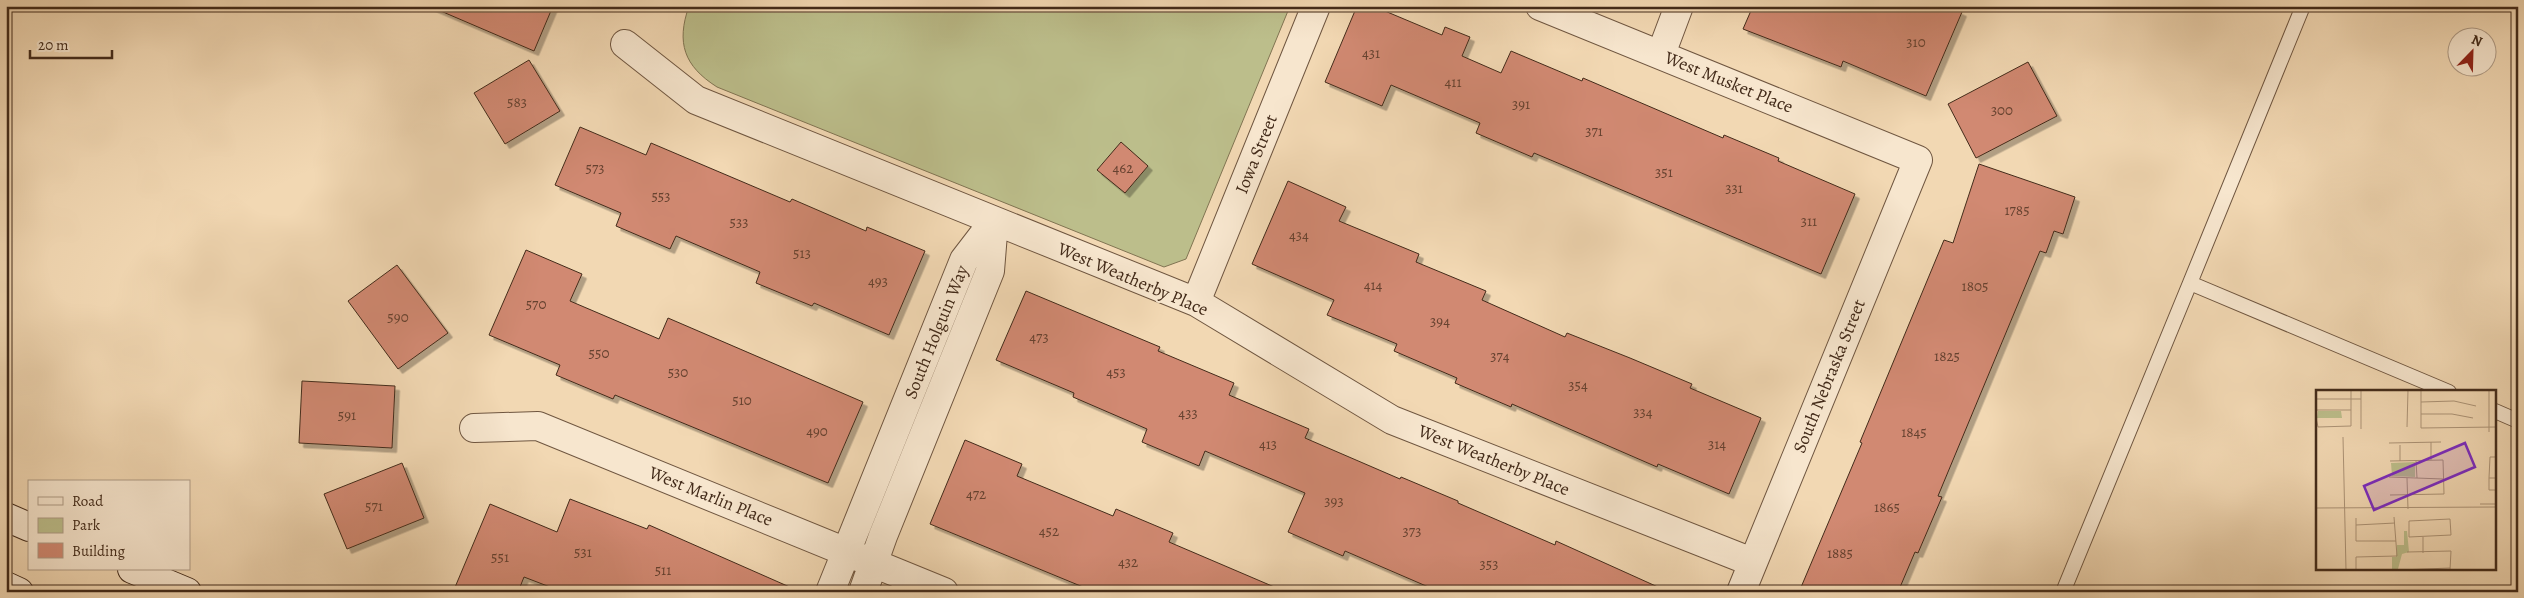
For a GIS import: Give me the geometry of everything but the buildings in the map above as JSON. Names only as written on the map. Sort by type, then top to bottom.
[{"type":"street","name":"Iowa Street","points":[[1196,302],[1316,6]]},
{"type":"street","name":"West Musket Place","points":[[1540,6],[1918,160]]},
{"type":"street","points":[[1661,54],[1679,6]]},
{"type":"street","name":"West Weatherby Place","points":[[625,44],[696,100],[1196,302],[1392,420],[1752,562]]},
{"type":"street","name":"South Nebraska Street","points":[[1741,592],[1918,160]]},
{"type":"street","name":"South Holguin Way","points":[[830,592],[964,260],[994,221]]},
{"type":"street","name":"South Holguin Way","points":[[863,592],[873,562],[990,271],[994,221]]},
{"type":"street","name":"West Marlin Place","points":[[474,428],[538,426],[846,550],[944,592]]},
{"type":"street","points":[[6,517],[28,527]]},
{"type":"street","points":[[134,570],[187,592]]},
{"type":"street","points":[[6,586],[19,592]]},
{"type":"lane","points":[[2063,592],[2303,6]]},
{"type":"lane","points":[[2190,283],[2443,390]]},
{"type":"lane","points":[[2496,411],[2518,421]]},
{"type":"green space","points":[[689,6],[1290,6],[1186,259],[1164,267],[717,87],[697,71],[690,62],[686,52],[683,42],[683,31]]}]
